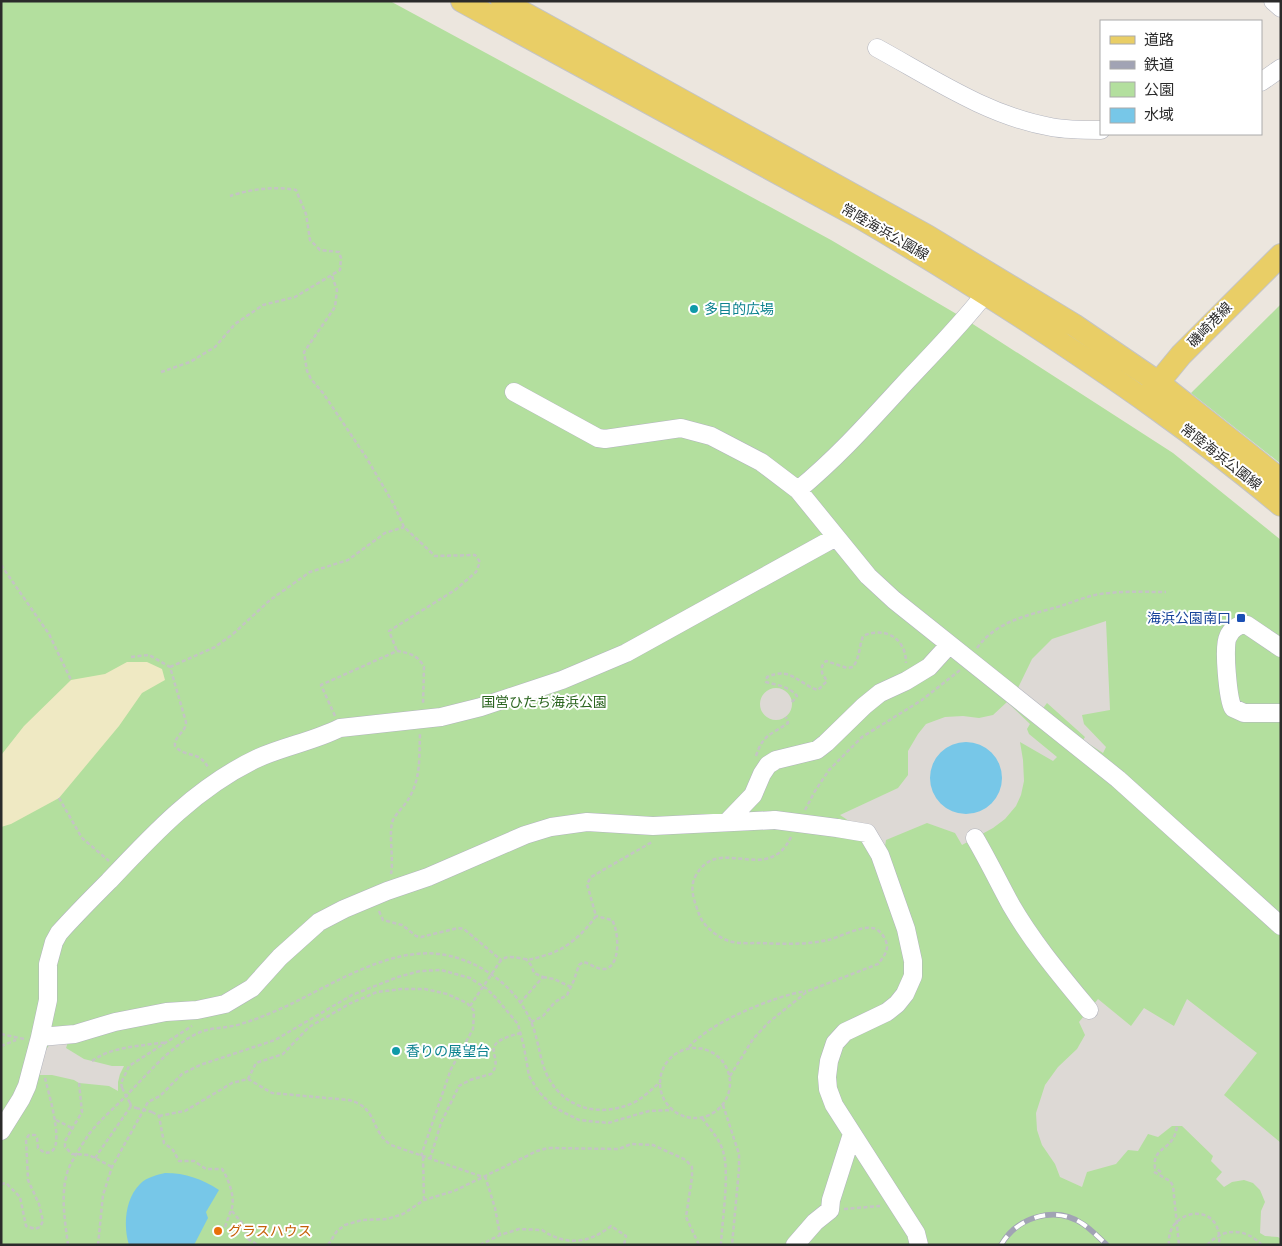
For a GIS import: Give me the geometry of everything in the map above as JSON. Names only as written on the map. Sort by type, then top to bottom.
[{"type":"main road","name":"常陸海浜公園線","points":[[462,1],[859,216],[917,250],[985,294],[1152,391],[1281,480]]},
{"type":"main road","name":"常陸海浜公園線","points":[[502,1],[935,241],[1074,325],[1152,391],[1204,443],[1281,505]]},
{"type":"main road","name":"磯崎港線","points":[[1152,391],[1181,356],[1281,255]]},
{"type":"street","points":[[1273,1],[1281,8]]},
{"type":"street","points":[[877,48],[969,98],[1021,120],[1051,127],[1100,130]]},
{"type":"street","points":[[1262,81],[1281,68]]},
{"type":"street","points":[[798,490],[850,444],[965,319],[985,294]]},
{"type":"street","points":[[514,392],[598,438],[605,439],[681,428],[711,436],[761,462],[798,490],[868,576],[894,600],[1118,779],[1281,926]]},
{"type":"street","points":[[1,1131],[27,1086],[48,1000],[48,964],[54,942],[59,933],[169,819],[200,793],[258,758],[292,745],[327,735],[340,728],[441,717],[481,707],[562,680],[626,653],[836,537]]},
{"type":"street","points":[[1281,648],[1247,625],[1242,624],[1232,631],[1226,644],[1229,699],[1233,708],[1244,713],[1281,713]]},
{"type":"street","points":[[728,822],[753,795],[768,765],[776,760],[817,750],[880,693],[906,681],[929,667],[949,645]]},
{"type":"street","points":[[40,1038],[75,1034],[115,1022],[166,1012],[197,1010],[226,1004],[252,988],[280,957],[320,922],[344,909],[384,897],[525,835],[551,827],[587,822],[653,826],[775,820],[867,833],[876,847],[884,866],[906,929],[913,961],[913,976],[905,994],[897,1004],[887,1012],[845,1032],[835,1042],[828,1061],[828,1089],[834,1105],[916,1233],[919,1245]]},
{"type":"street","points":[[975,838],[1012,906],[1031,936],[1049,963],[1089,1010]]},
{"type":"street","points":[[795,1245],[815,1222],[830,1210],[831,1200],[852,1134]]},
{"type":"path","points":[[161,372],[190,362],[215,347],[235,324],[263,305],[295,297],[340,270],[340,252],[320,250],[310,240],[306,214],[296,190],[280,187],[242,191],[230,196]]},
{"type":"path","points":[[332,276],[337,290],[334,307],[304,352],[307,371],[315,386],[323,393],[366,457],[393,503],[404,527],[435,556],[475,555],[480,562],[476,572],[455,590],[389,631],[397,651]]},
{"type":"path","points":[[170,667],[215,646],[233,634],[270,600],[310,572],[348,560],[385,533],[404,527]]},
{"type":"path","points":[[1,565],[48,634],[72,680]]},
{"type":"path","points":[[804,812],[829,770],[847,750],[862,737],[922,700],[959,671],[981,641],[997,629],[1013,620],[1092,595],[1109,592],[1166,592]]},
{"type":"path","points":[[792,702],[797,696],[793,692],[785,687],[766,682],[767,677],[774,674],[786,674],[818,690],[827,681],[822,673],[822,666],[826,661],[848,668],[853,667],[859,658],[863,636],[872,632],[886,633],[898,640],[905,649],[906,662],[896,685]]},
{"type":"path","points":[[338,722],[321,684],[397,651],[415,656],[424,667],[422,712]]},
{"type":"path","points":[[131,657],[149,654],[170,667],[186,722],[184,730],[176,738],[175,746],[181,751],[202,758],[211,773]]},
{"type":"path","points":[[762,774],[756,758],[759,746],[766,736],[788,723],[786,717]]},
{"type":"path","points":[[420,726],[419,774],[408,802],[393,820],[393,863],[378,912],[383,920],[402,925],[416,936],[421,937],[458,928],[464,929],[500,962]]},
{"type":"path","points":[[59,798],[82,838],[114,866]]},
{"type":"path","points":[[596,916],[587,884],[591,877],[653,841],[653,826]]},
{"type":"path","points":[[689,1048],[695,1040],[710,1029],[745,1012],[793,993],[808,991],[878,964],[884,956],[887,947],[886,940],[880,932],[872,928],[862,929],[828,940],[800,944],[729,941],[712,932],[701,921],[693,898],[694,878],[703,866],[717,858],[732,856],[759,860],[774,857],[785,848],[793,834]]},
{"type":"path","points":[[470,1006],[500,962],[508,956],[526,959],[558,951],[581,935],[596,916]]},
{"type":"path","points":[[531,1022],[543,1016],[555,1002],[564,998],[582,962],[598,969],[612,966],[615,960],[618,940],[616,927],[612,920],[596,916]]},
{"type":"path","points":[[68,1245],[64,1198],[68,1171],[77,1154],[90,1133],[178,1045],[203,1031],[244,1024],[274,1012],[386,959],[415,954],[438,954],[456,958],[488,972],[515,995],[531,1022],[550,1081],[566,1099],[584,1109],[614,1109],[633,1103],[659,1083]]},
{"type":"path","points":[[526,959],[534,973],[571,987]]},
{"type":"path","points":[[98,1245],[102,1195],[112,1167],[148,1102],[160,1096],[182,1074],[219,1058],[247,1051],[275,1040],[352,995],[398,977],[420,971],[441,970],[470,978],[487,989],[518,1024],[529,1076],[549,1102],[563,1112],[578,1120],[608,1123],[649,1111],[672,1110]]},
{"type":"path","points":[[520,1003],[543,977]]},
{"type":"path","points":[[248,1079],[256,1063],[283,1054],[309,1027],[351,1003],[377,992],[425,989],[447,994],[470,1006],[474,1010],[473,1029],[451,1069],[422,1156],[424,1200]]},
{"type":"path","points":[[730,1076],[753,1039],[769,1022],[808,991]]},
{"type":"path","points":[[195,1025],[129,1066],[121,1083],[130,1105],[159,1116],[185,1110],[232,1083],[248,1079],[272,1093],[349,1100],[358,1103],[366,1108],[372,1116],[379,1134],[391,1146],[484,1176]]},
{"type":"path","points":[[430,1158],[441,1123],[459,1086],[470,1080],[491,1074],[495,1068],[493,1050],[495,1045],[500,1039],[521,1032]]},
{"type":"path","points":[[1,1034],[18,1039],[40,1038]]},
{"type":"path","points":[[1,1046],[18,1039]]},
{"type":"path","points":[[92,1061],[110,1052],[169,1042]]},
{"type":"path","points":[[689,1048],[705,1049],[720,1057],[730,1076],[731,1087],[724,1105],[713,1114],[701,1118],[689,1118],[672,1110],[664,1100],[659,1083],[662,1070],[668,1060],[677,1052],[689,1048]]},
{"type":"path","points":[[1,1184],[6,1182],[20,1197],[26,1226],[35,1229],[40,1226],[43,1221],[39,1204],[28,1180],[26,1139],[33,1134],[38,1138],[37,1145],[40,1150],[45,1153],[51,1152],[55,1147],[56,1120],[44,1075]]},
{"type":"path","points":[[79,1083],[82,1112],[65,1141],[65,1147],[69,1152],[89,1155],[112,1167]]},
{"type":"path","points":[[95,1158],[130,1105]]},
{"type":"path","points":[[724,1105],[738,1154],[739,1169],[732,1245]]},
{"type":"path","points":[[159,1116],[164,1143],[173,1150],[179,1161],[194,1161],[206,1170],[222,1169],[229,1180],[234,1205],[225,1227]]},
{"type":"path","points":[[701,1118],[715,1134],[726,1165],[721,1245]]},
{"type":"path","points":[[56,1120],[72,1128]]},
{"type":"path","points":[[1177,1126],[1173,1141],[1158,1152],[1155,1157],[1155,1170],[1170,1181],[1173,1186],[1179,1245]]},
{"type":"path","points":[[328,1245],[337,1231],[345,1225],[362,1220],[387,1218],[403,1214],[424,1200],[454,1191],[537,1151],[548,1148],[619,1150],[631,1144],[653,1145],[686,1160],[692,1167],[686,1217],[699,1245]]},
{"type":"path","points":[[484,1176],[495,1208],[500,1235]]},
{"type":"path","points":[[830,1210],[899,1206]]},
{"type":"path","points":[[231,1210],[242,1223],[248,1239],[258,1245]]},
{"type":"path","points":[[1168,1245],[1172,1226],[1194,1213],[1202,1214],[1214,1221],[1220,1233],[1219,1245]]},
{"type":"path","points":[[480,1245],[500,1235],[519,1229],[542,1230],[551,1238],[574,1244],[587,1242],[611,1226],[626,1236],[624,1245]]},
{"type":"path","points":[[1207,1245],[1216,1236],[1232,1231],[1246,1233],[1262,1245]]},
{"type":"green space","name":"国営ひたち海浜公園","points":[[1,1],[390,1],[831,240],[965,319],[1173,453],[1281,540],[1281,1245],[1,1245]]},
{"type":"green space","points":[[1281,304],[1281,464],[1191,393]]},
{"type":"sand","points":[[127,662],[147,662],[162,669],[165,680],[142,693],[119,726],[59,798],[11,824],[1,827],[2,754],[24,726],[71,680],[105,674]]},
{"type":"shaded area","points":[[1106,621],[1110,710],[1082,715],[1084,724],[1106,747],[1103,753],[1083,740],[1085,737],[1047,703],[1041,711],[1017,690],[1032,659],[1052,639]]},
{"type":"shaded area","points":[[776,688],[788,692],[792,704],[788,716],[776,720],[764,716],[760,704],[764,692]]},
{"type":"shaded area","points":[[1007,702],[1030,724],[1027,729],[1029,734],[1057,757],[1053,761],[1020,742],[1024,781],[1021,795],[1016,806],[1005,819],[993,828],[962,845],[955,833],[927,823],[886,840],[884,853],[867,833],[840,815],[898,788],[908,775],[908,751],[926,724],[945,717],[963,716],[979,718],[993,715]]},
{"type":"shaded area","points":[[1098,999],[1131,1026],[1144,1008],[1174,1026],[1187,999],[1257,1053],[1224,1095],[1281,1143],[1281,1239],[1265,1236],[1260,1233],[1261,1211],[1265,1202],[1260,1190],[1253,1183],[1244,1180],[1232,1182],[1224,1187],[1216,1179],[1222,1172],[1211,1161],[1213,1156],[1182,1126],[1172,1126],[1158,1137],[1148,1134],[1138,1151],[1128,1150],[1116,1164],[1087,1172],[1082,1187],[1060,1177],[1055,1164],[1042,1145],[1037,1130],[1036,1113],[1045,1085],[1058,1067],[1077,1049],[1085,1035],[1079,1022]]},
{"type":"shaded area","points":[[68,1042],[66,1048],[84,1059],[112,1066],[124,1066],[118,1082],[118,1091],[109,1086],[79,1083],[52,1075],[40,1075],[43,1054],[50,1044]]},
{"type":"water","points":[[966,742],[986,748],[996,758],[1002,778],[996,798],[986,808],[966,814],[946,808],[936,798],[930,778],[936,758],[946,748]]},
{"type":"water","points":[[165,1173],[194,1177],[219,1190],[206,1212],[208,1218],[194,1245],[129,1245],[126,1221],[131,1197],[140,1184],[152,1177]]},
{"type":"railway","points":[[1001,1245],[1017,1227],[1027,1221],[1049,1215],[1061,1215],[1072,1218],[1086,1226],[1107,1245]]},
{"type":"place","name":"多目的広場","points":[[694,309]]},
{"type":"place","name":"海浜公園南口","points":[[1241,618]]},
{"type":"place","name":"香りの展望台","points":[[396,1051]]},
{"type":"place","name":"グラスハウス","points":[[218,1231]]}]
